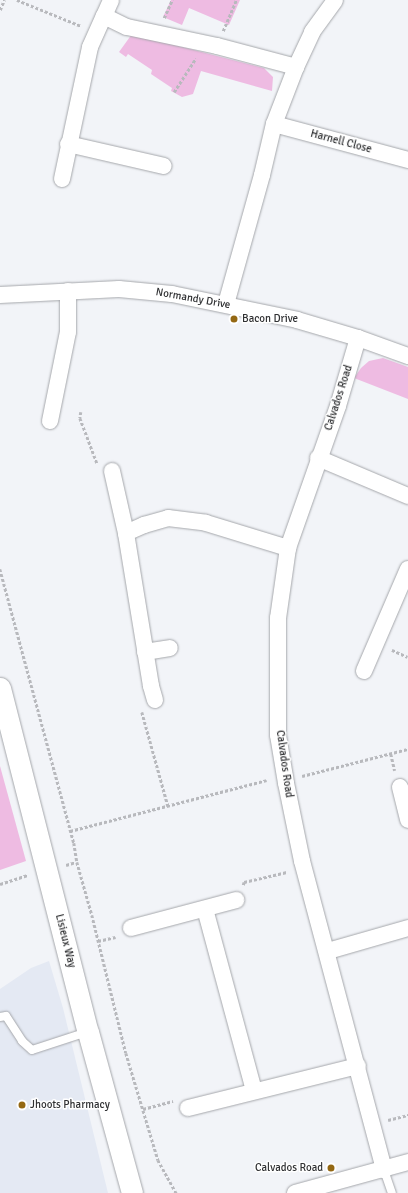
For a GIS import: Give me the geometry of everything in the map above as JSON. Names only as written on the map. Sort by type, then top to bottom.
[{"type":"street","points":[[62,178],[68,144],[90,47],[111,0]]},
{"type":"street","points":[[226,304],[262,175],[274,124],[296,67],[312,32],[334,0]]},
{"type":"street","points":[[104,16],[128,27],[211,45],[296,67]]},
{"type":"street","name":"Harnell Close","points":[[274,124],[408,160]]},
{"type":"street","points":[[68,144],[164,166]]},
{"type":"street","name":"Normandy Drive","points":[[0,295],[119,289],[172,294],[226,304],[297,320],[358,338],[408,356]]},
{"type":"street","points":[[50,421],[68,332],[68,291]]},
{"type":"street","name":"Calvados Road","points":[[358,338],[338,406],[318,458],[288,548],[278,618],[278,735],[304,868],[328,952],[384,1170]]},
{"type":"street","points":[[318,458],[408,496]]},
{"type":"street","points":[[112,471],[126,533],[146,652],[148,702]]},
{"type":"street","points":[[126,533],[144,525],[168,518],[206,523],[288,548]]},
{"type":"street","points":[[364,670],[408,569]]},
{"type":"street","points":[[146,652],[170,648]]},
{"type":"street","name":"Lisieux Way","points":[[0,688],[88,1032],[132,1193]]},
{"type":"street","points":[[400,787],[408,820]]},
{"type":"street","points":[[130,928],[236,900]]},
{"type":"street","points":[[205,909],[254,1091]]},
{"type":"street","points":[[328,952],[408,928]]},
{"type":"street","points":[[188,1108],[358,1066]]},
{"type":"street","points":[[295,1193],[384,1170],[408,1162]]},
{"type":"lane","points":[[0,1017],[6,1016],[22,1041],[32,1050],[88,1032]]},
{"type":"lane","points":[[384,1170],[392,1193]]},
{"type":"path","points":[[0,10],[4,0]]},
{"type":"path","points":[[17,0],[96,33]]},
{"type":"path","points":[[174,92],[211,45],[236,0]]},
{"type":"path","points":[[81,412],[80,418],[98,467],[112,471]]},
{"type":"path","points":[[0,569],[70,831],[126,1054],[158,1160],[176,1193]]},
{"type":"path","points":[[148,702],[168,806]]},
{"type":"path","points":[[70,831],[285,776],[305,776],[408,749]]},
{"type":"path","points":[[236,900],[244,882],[304,868]]},
{"type":"path","points":[[143,1109],[172,1100],[188,1108]]},
{"type":"shaded area","points":[[171,0],[240,0],[229,25],[189,8],[182,25],[163,17]]},
{"type":"shaded area","points":[[132,34],[264,68],[273,77],[272,91],[201,71],[193,94],[182,97],[171,91],[172,88],[151,74],[152,70],[128,54],[126,57],[119,52]]},
{"type":"shaded area","points":[[383,358],[408,367],[408,399],[354,378],[361,368],[369,361]]},
{"type":"shaded area","points":[[0,766],[26,861],[0,870]]},
{"type":"shaded area","points":[[49,961],[63,1008],[108,1193],[0,1193],[0,989],[31,968]]},
{"type":"place","name":"Bacon Drive","points":[[234,319]]},
{"type":"place","name":"Jhoots Pharmacy","points":[[22,1105]]},
{"type":"place","name":"Calvados Road","points":[[331,1168]]}]
